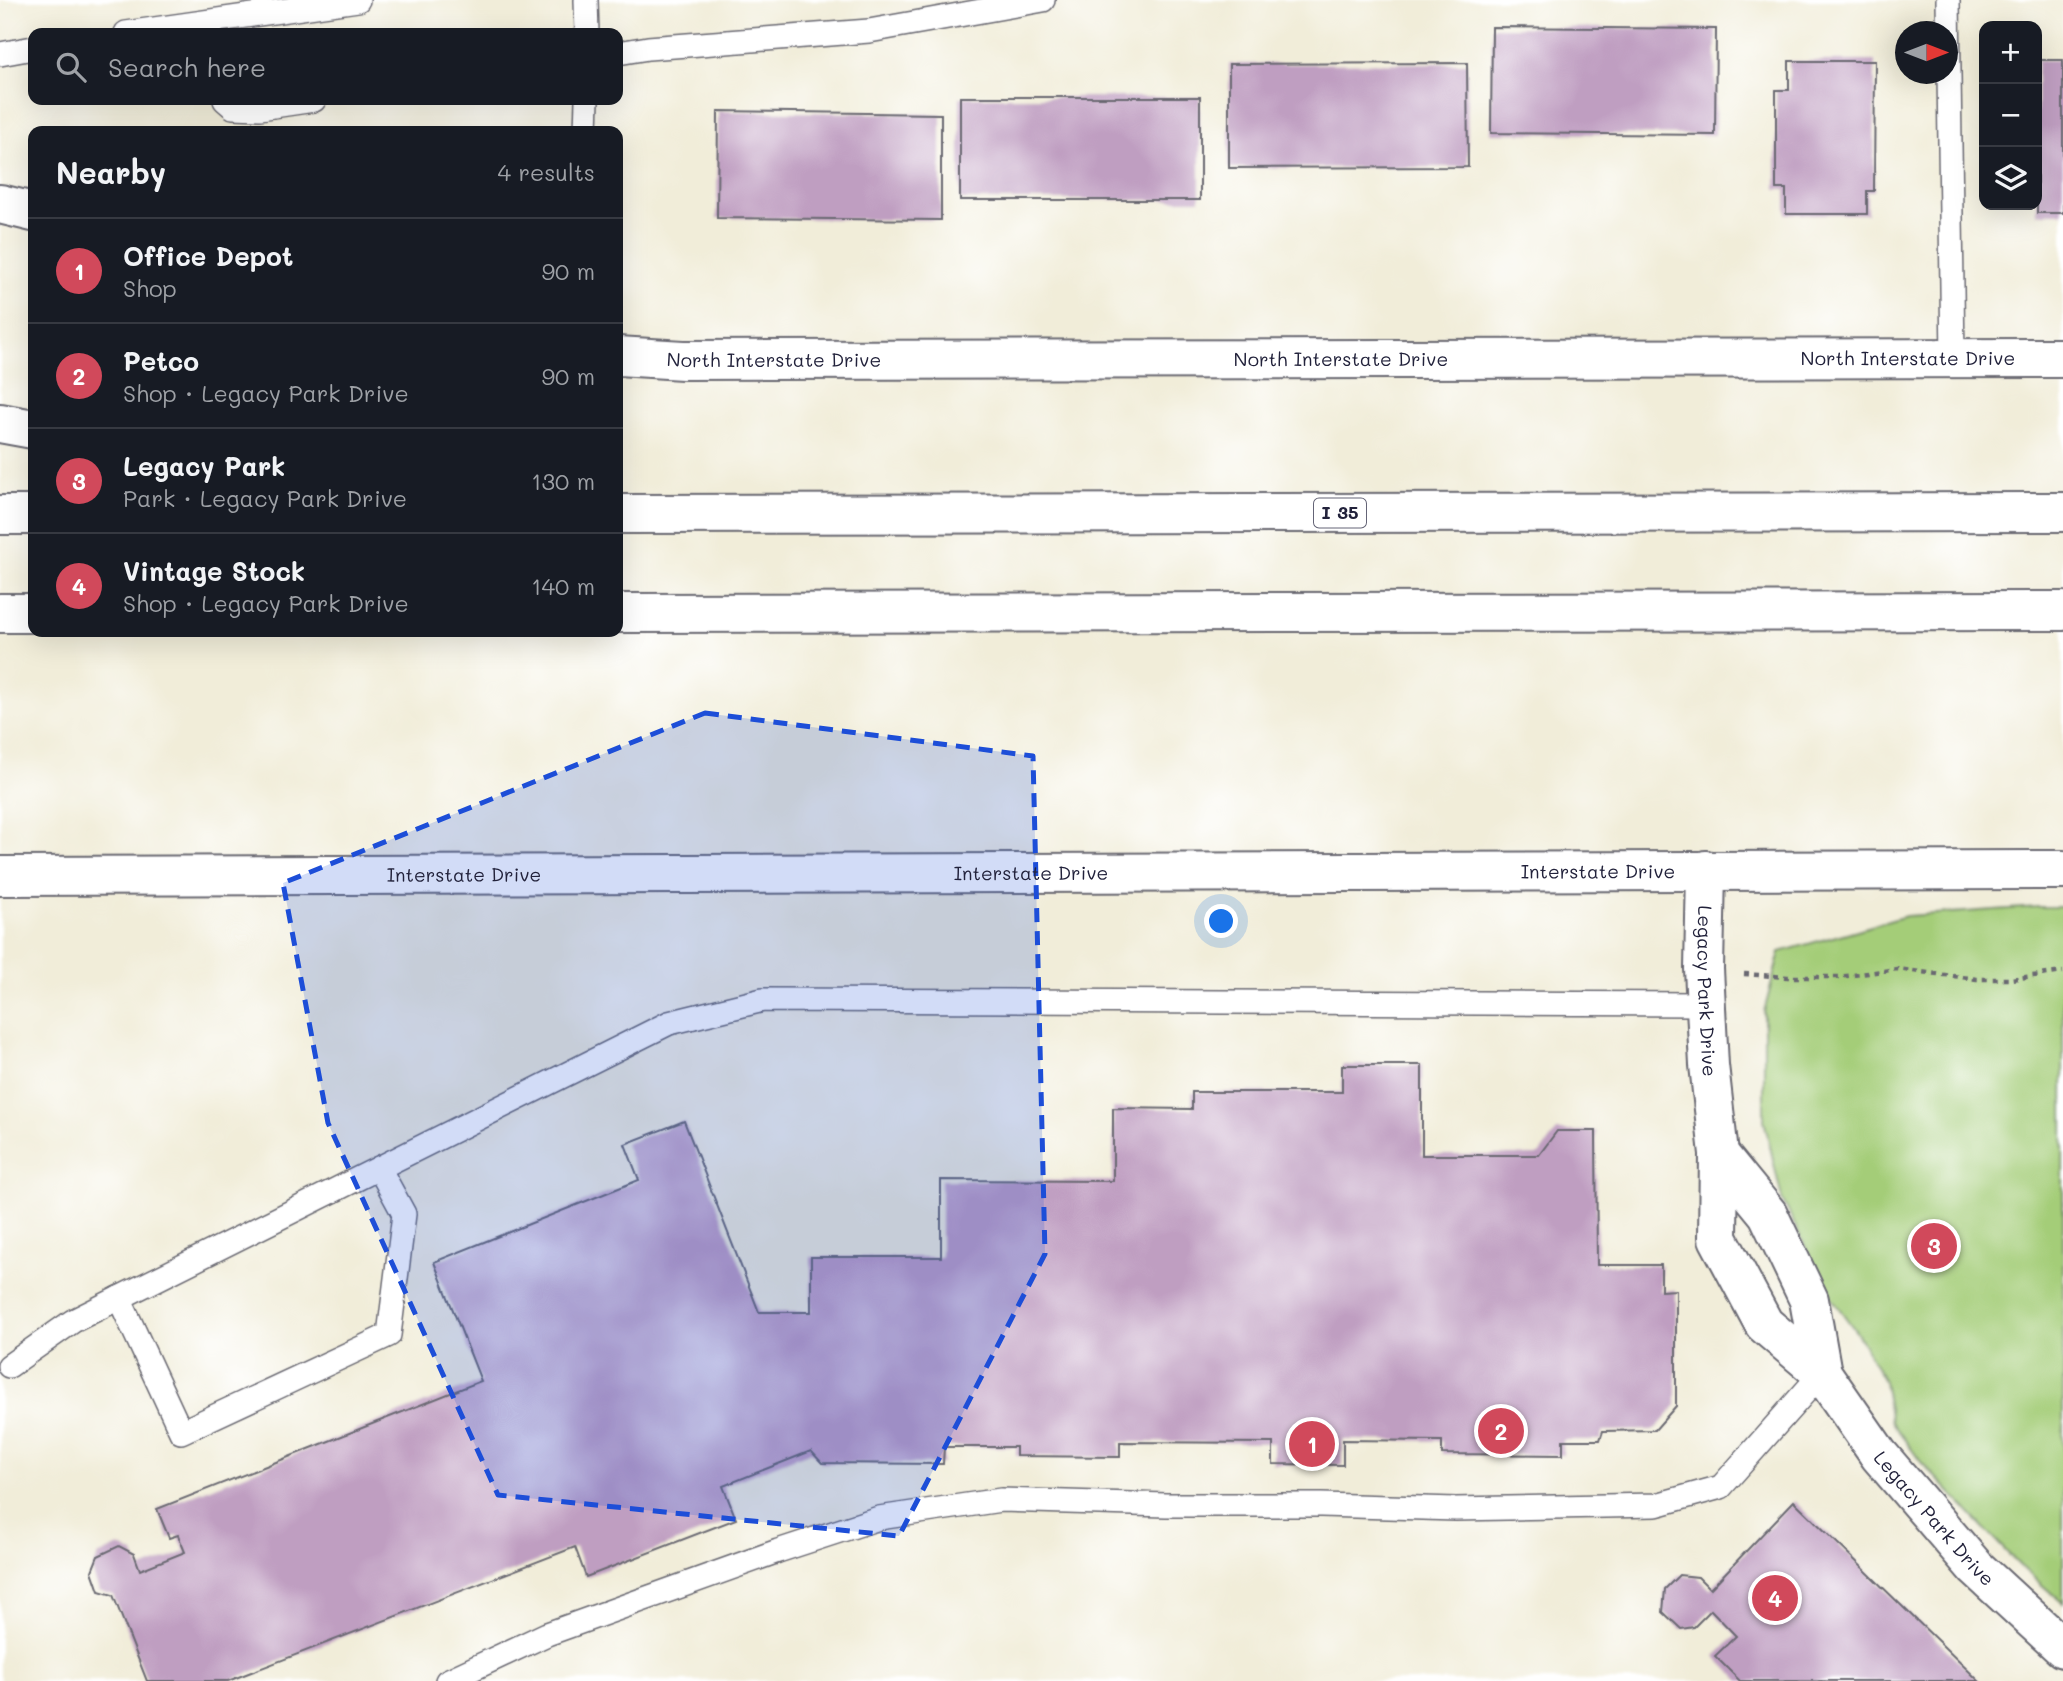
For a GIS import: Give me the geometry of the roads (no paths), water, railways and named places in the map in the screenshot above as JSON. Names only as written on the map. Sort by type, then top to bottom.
[{"type":"main road","points":[[0,204],[28,211]]},
{"type":"main road","name":"North Interstate Drive","points":[[623,356],[683,360],[2063,358]]},
{"type":"main road","points":[[0,423],[28,428]]},
{"type":"main road","name":"I 35","points":[[623,514],[2063,512]]},
{"type":"main road","points":[[0,515],[28,515]]},
{"type":"main road","points":[[623,613],[2063,611]]},
{"type":"main road","points":[[0,613],[28,613]]},
{"type":"main road","name":"Legacy Park Drive","points":[[1706,870],[1705,986],[1709,1065],[1719,1154],[1718,1238],[1764,1324],[1822,1373],[1879,1455],[1976,1569],[2063,1648]]},
{"type":"main road","name":"Interstate Drive","points":[[0,877],[2063,870]]},
{"type":"main road","name":"Legacy Park Drive","points":[[1719,1154],[1768,1214],[1810,1300],[1822,1373]]},
{"type":"lane","points":[[187,28],[358,0]]},
{"type":"lane","points":[[586,0],[587,28]]},
{"type":"lane","points":[[623,52],[869,31],[1001,4],[1043,0]]},
{"type":"lane","points":[[1948,0],[1953,359]]},
{"type":"lane","points":[[0,54],[28,49]]},
{"type":"lane","points":[[231,105],[260,108],[280,105]]},
{"type":"lane","points":[[586,126],[587,105]]},
{"type":"lane","points":[[9,1366],[73,1321],[669,1023],[763,1000],[1705,986]]},
{"type":"lane","points":[[119,1298],[181,1432],[388,1335],[404,1214],[379,1168]]},
{"type":"lane","points":[[447,1681],[547,1634],[778,1551],[879,1518],[974,1504],[1002,1500],[1456,1509],[1656,1505],[1721,1487],[1822,1373]]},
{"type":"place","name":"Legacy Park","points":[[1934,1246]]},
{"type":"place","name":"Petco","points":[[1501,1431]]},
{"type":"place","name":"Office Depot","points":[[1312,1444]]},
{"type":"place","name":"Vintage Stock","points":[[1775,1598]]}]
